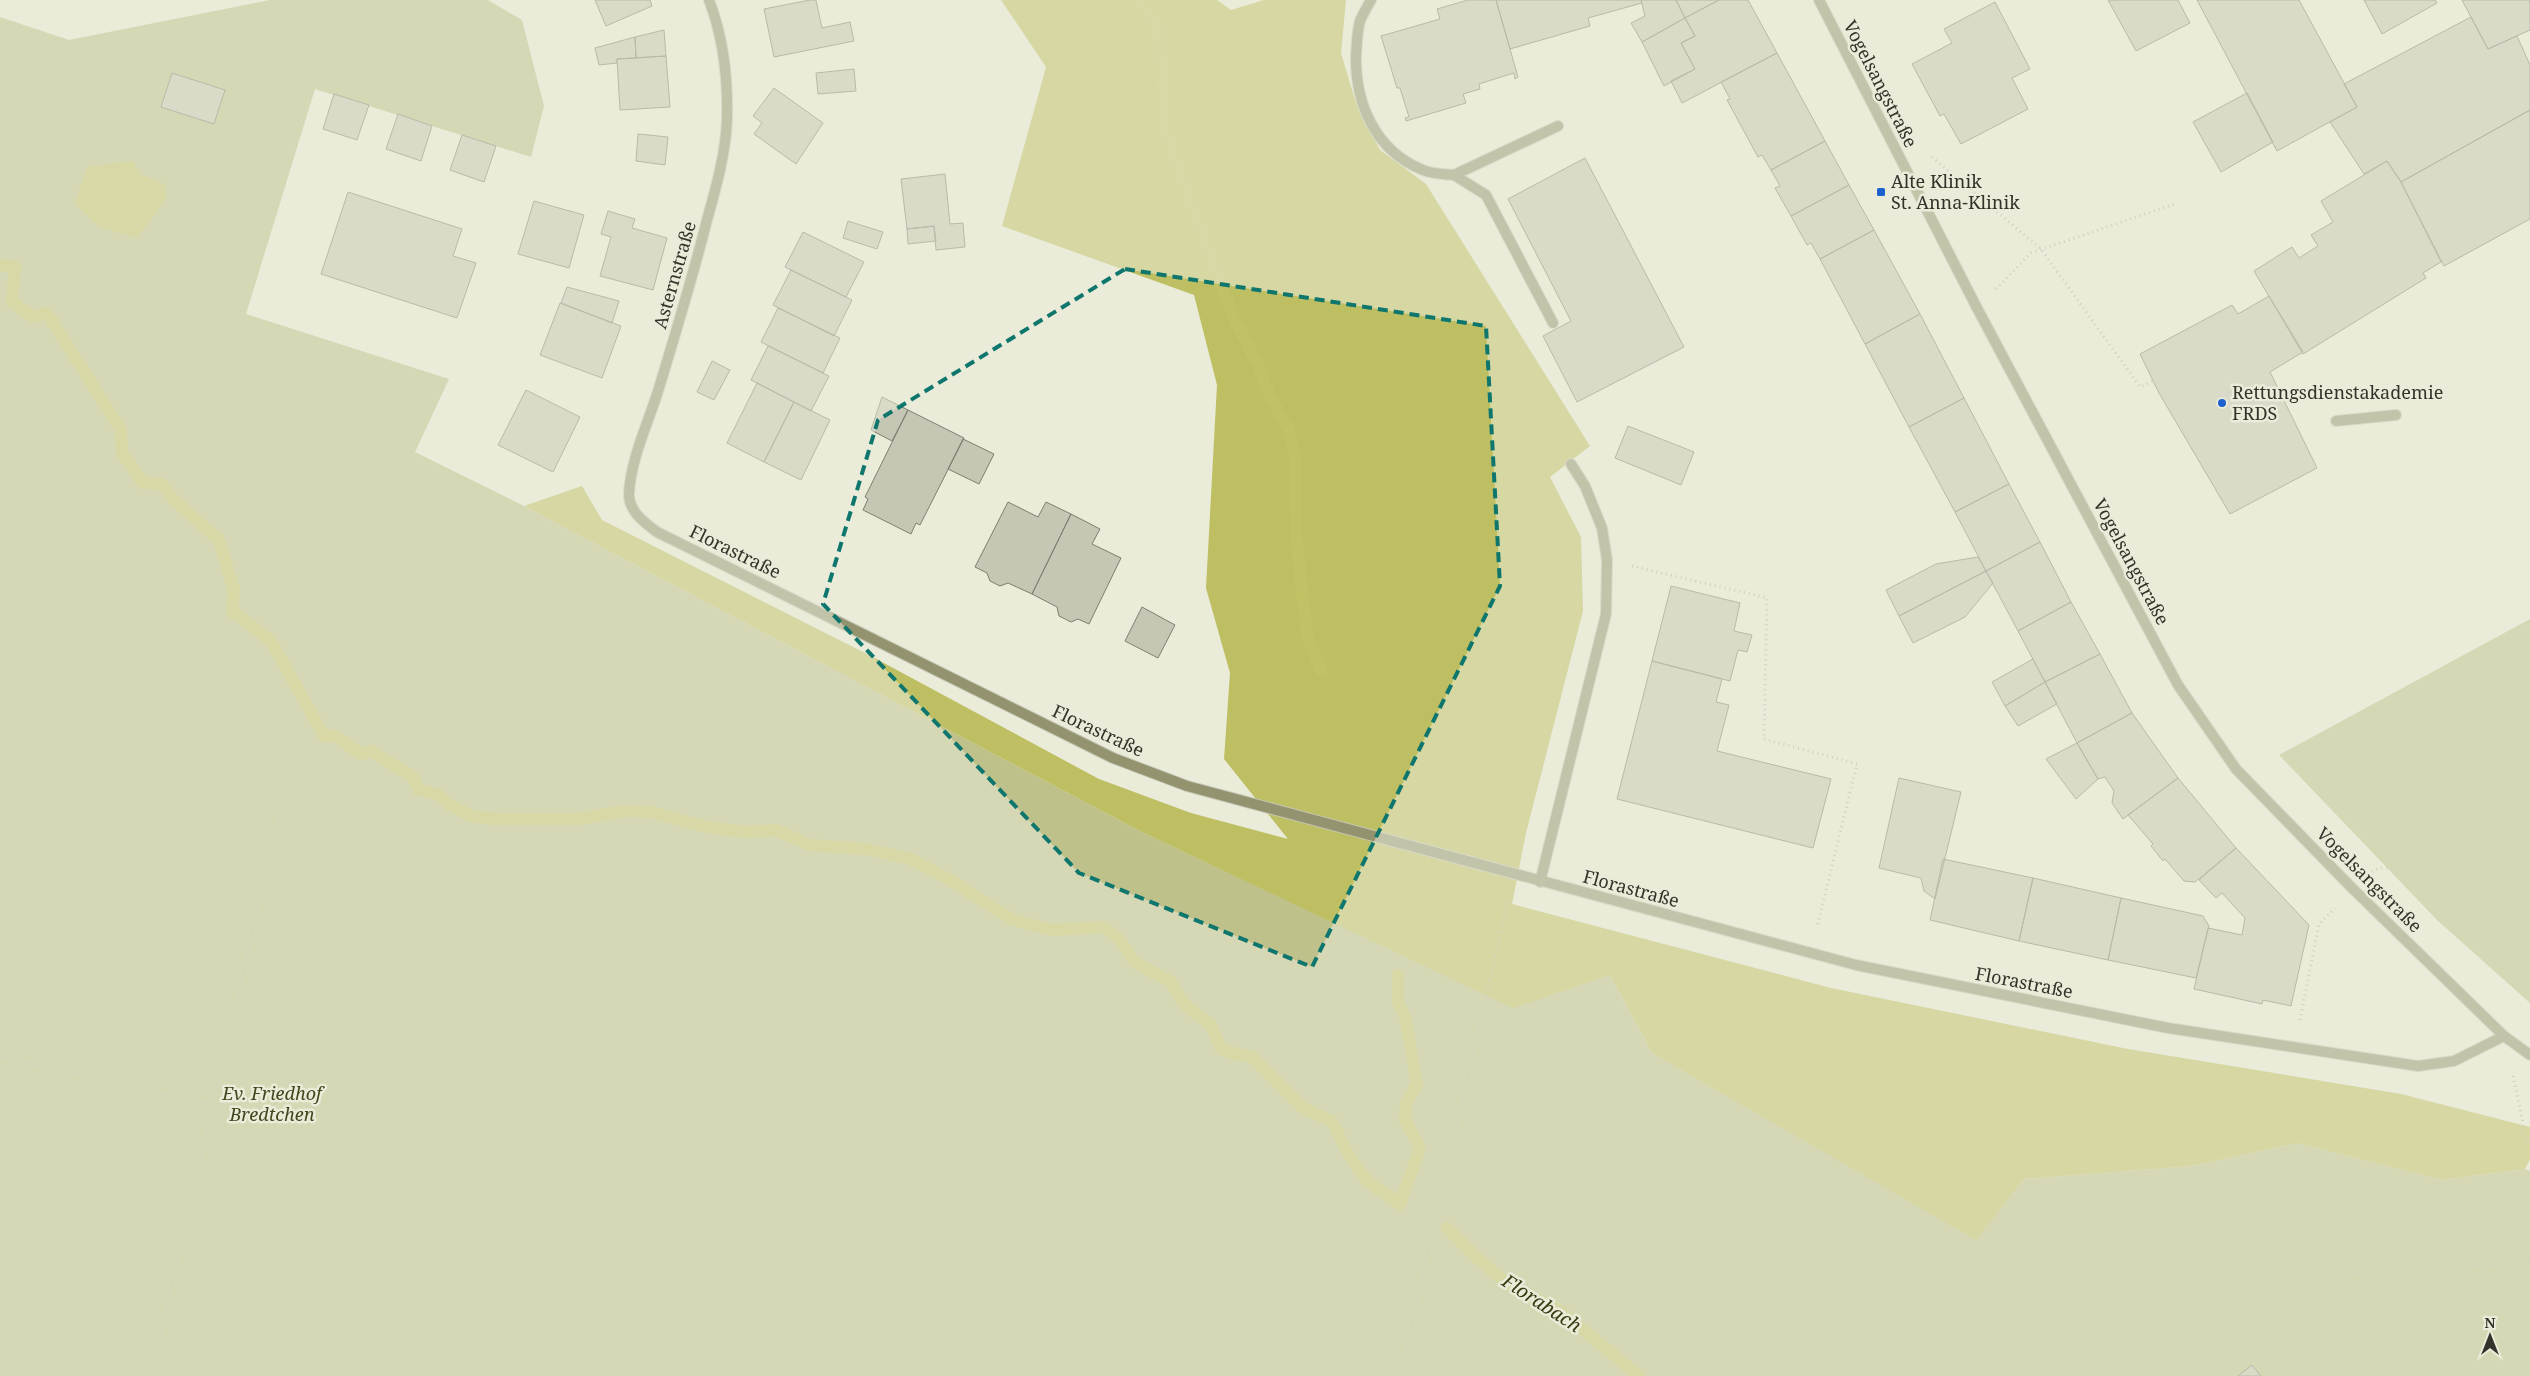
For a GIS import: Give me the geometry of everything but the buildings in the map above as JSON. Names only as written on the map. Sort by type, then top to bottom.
[{"type":"street","name":"Asternstraße","points":[[670,538],[644,523],[635,512],[629,495],[638,454],[700,248],[716,188],[727,121],[727,71],[719,26],[709,0]]},
{"type":"street","points":[[1371,0],[1360,21],[1356,77],[1362,107],[1372,127],[1388,146],[1404,159],[1424,171],[1454,175],[1486,195],[1553,322]]},
{"type":"street","name":"Vogelsangstraße","points":[[1819,0],[1978,308],[2178,684],[2236,768],[2353,889],[2504,1036],[2530,1055]]},
{"type":"street","points":[[1454,175],[1558,126]]},
{"type":"street","points":[[2336,421],[2396,415]]},
{"type":"street","points":[[1540,882],[1606,614],[1607,560],[1602,528],[1585,486],[1571,464]]},
{"type":"street","name":"Florastraße","points":[[670,538],[1113,758],[1187,786],[1540,882],[1856,965],[2168,1028],[2418,1066],[2454,1062],[2504,1036]]},
{"type":"path","points":[[1927,153],[2041,250],[2140,387],[2153,381]]},
{"type":"path","points":[[1978,308],[2031,253],[2178,203]]},
{"type":"path","points":[[1607,560],[1767,598],[1764,739],[1857,764],[1810,953]]},
{"type":"path","points":[[0,674],[282,803],[151,1376]]},
{"type":"path","points":[[2295,1048],[2319,924],[2353,889],[2375,870],[2396,867],[2480,911],[2520,918],[2530,913]]},
{"type":"path","points":[[1400,1376],[1514,874]]},
{"type":"path","points":[[2504,1036],[2523,1123],[2522,1135],[2530,1146]]},
{"type":"path","points":[[0,1057],[212,1105]]},
{"type":"path","points":[[2195,1376],[2323,1286],[2348,1275],[2369,1270],[2530,1263]]},
{"type":"highlighted area","points":[[1125,269],[1486,326],[1500,586],[1312,967],[1079,873],[823,604],[878,420]]},
{"type":"green space","name":"Ev. Friedhof Bredtchen","points":[[270,0],[488,0],[522,20],[544,106],[531,157],[315,89],[246,314],[449,379],[415,452],[524,506],[1140,831],[1513,1007],[1610,975],[1652,1053],[1976,1239],[2024,1179],[2192,1166],[2297,1143],[2442,1180],[2525,1169],[2530,1171],[2530,1376],[0,1376],[0,17],[69,40]]},
{"type":"green space","points":[[2530,619],[2530,1003],[2437,920],[2279,755]]},
{"type":"shaded area","points":[[1001,0],[1217,0],[1231,10],[1264,0],[1346,0],[1341,53],[1355,100],[1380,150],[1426,184],[1590,446],[1550,477],[1581,537],[1583,611],[1526,833],[1512,904],[1831,988],[2128,1049],[2401,1094],[2530,1127],[2530,1159],[2525,1169],[2442,1180],[2297,1143],[2192,1166],[2024,1179],[1976,1240],[1652,1053],[1610,975],[1513,1008],[1140,831],[524,506],[582,486],[602,520],[869,655],[1099,779],[1191,813],[1288,839],[1224,759],[1230,673],[1206,588],[1217,385],[1194,295],[1002,226],[1046,67]]},
{"type":"shaded area","points":[[133,161],[140,174],[165,185],[166,199],[137,238],[99,227],[75,204],[87,167]]},
{"type":"waterway","points":[[1136,0],[1159,24],[1164,128],[1233,317],[1259,367],[1270,397],[1289,430],[1295,454],[1296,535],[1307,637],[1322,672]]},
{"type":"waterway","points":[[0,265],[15,267],[12,302],[33,317],[47,313],[121,430],[122,453],[143,483],[162,484],[174,500],[219,540],[234,590],[232,611],[271,641],[324,736],[335,736],[361,754],[371,751],[414,778],[419,790],[437,794],[450,805],[471,816],[495,819],[580,819],[623,811],[651,812],[706,827],[745,832],[776,830],[810,845],[866,849],[911,859],[950,880],[1011,919],[1051,930],[1104,927],[1117,937],[1135,962],[1171,982],[1184,1004],[1211,1025],[1221,1049],[1239,1055],[1251,1056],[1304,1109],[1332,1121],[1347,1152],[1366,1180],[1400,1204],[1420,1148],[1405,1120],[1406,1103],[1417,1084],[1405,1017],[1398,1002],[1398,975]]},
{"type":"waterway","name":"Florabach","points":[[1447,1228],[1477,1258],[1513,1288],[1559,1310],[1639,1376]]},
{"type":"place","name":"Alte Klinik St. Anna-Klinik","points":[[1881,192]]},
{"type":"place","name":"Rettungsdienstakademie FRDS","points":[[2222,403]]}]
